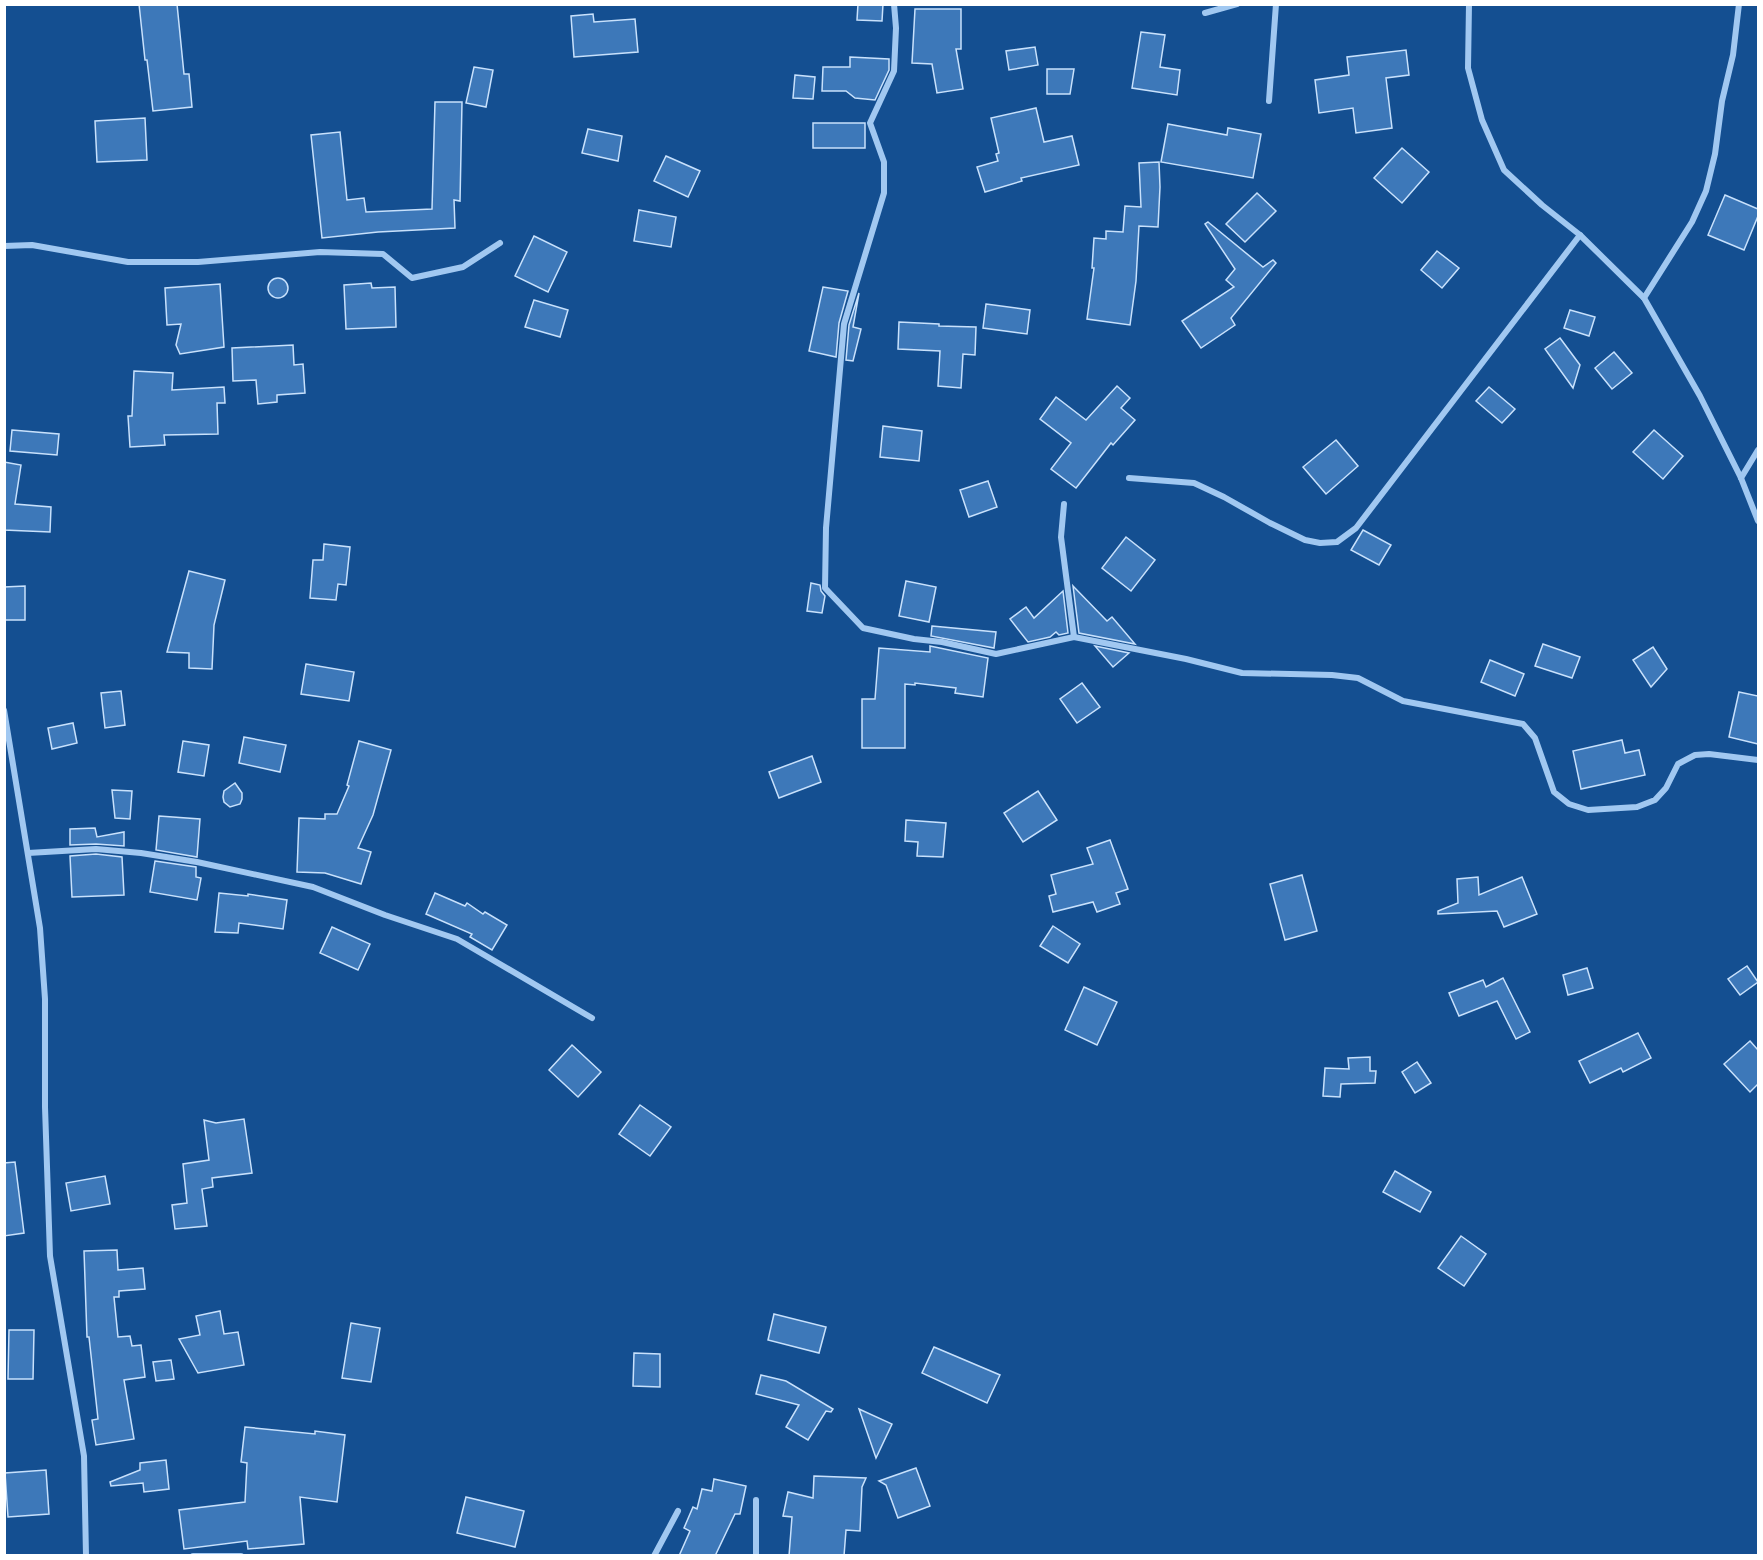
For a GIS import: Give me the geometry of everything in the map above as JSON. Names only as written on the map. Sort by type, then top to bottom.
[{"type":"street","points":[[894,4],[896,28],[894,71],[870,123],[884,162],[884,194],[844,324],[827,517],[825,588],[862,628],[996,654],[1074,637],[1186,659],[1242,673],[1332,675],[1358,678],[1403,701],[1523,724],[1535,738],[1554,792],[1569,804],[1588,810],[1637,807],[1655,800],[1666,788],[1678,764],[1695,755],[1709,754],[1758,760]]},
{"type":"street","points":[[1205,13],[1237,4]]},
{"type":"street","points":[[1269,101],[1276,4]]},
{"type":"street","points":[[1469,4],[1468,68],[1482,120],[1504,170],[1580,236],[1644,298],[1700,396],[1741,478],[1758,521]]},
{"type":"street","points":[[1644,298],[1692,222],[1706,191],[1715,154],[1722,101],[1733,55],[1739,4]]},
{"type":"street","points":[[1129,478],[1194,483],[1305,540],[1320,543],[1337,542],[1356,528],[1580,236]]},
{"type":"street","points":[[4,246],[32,245],[128,262],[198,262],[320,252],[383,254],[412,278],[464,267],[500,243]]},
{"type":"street","points":[[1741,478],[1758,450]]},
{"type":"street","points":[[1064,504],[1061,537],[1074,637]]},
{"type":"street","points":[[4,710],[39,928],[45,999],[45,1107],[50,1256],[84,1456],[86,1556]]},
{"type":"street","points":[[28,854],[96,849],[141,854],[197,862],[313,887],[385,915],[457,939],[592,1018]]},
{"type":"street","points":[[756,1500],[756,1556]]},
{"type":"street","points":[[654,1556],[678,1511]]},
{"type":"street","points":[[193,1556],[241,1556]]},
{"type":"building","points":[[139,4],[177,4],[184,74],[189,74],[192,107],[153,111]]},
{"type":"building","points":[[858,4],[883,4],[882,21],[857,20]]},
{"type":"building","points":[[915,9],[961,9],[961,49],[956,49],[963,89],[937,93],[932,64],[912,63]]},
{"type":"building","points":[[593,14],[594,22],[635,19],[638,52],[574,57],[571,16]]},
{"type":"building","points":[[1141,32],[1165,35],[1160,67],[1180,70],[1177,95],[1132,88]]},
{"type":"building","points":[[1035,47],[1038,65],[1009,70],[1006,51]]},
{"type":"building","points":[[1406,50],[1409,75],[1386,78],[1392,128],[1356,133],[1353,108],[1319,113],[1315,80],[1349,75],[1347,57]]},
{"type":"building","points":[[850,57],[889,59],[889,70],[875,100],[855,98],[846,91],[822,91],[823,67],[850,67]]},
{"type":"building","points":[[474,67],[493,70],[486,107],[466,103]]},
{"type":"building","points":[[1047,69],[1074,69],[1070,94],[1047,94]]},
{"type":"building","points":[[795,75],[815,77],[813,99],[793,98]]},
{"type":"building","points":[[435,102],[462,102],[460,201],[454,200],[455,228],[322,238],[311,135],[340,132],[347,200],[364,198],[366,212],[432,209]]},
{"type":"building","points":[[1036,108],[1044,142],[1072,136],[1079,165],[1021,178],[1022,181],[985,192],[977,167],[998,161],[996,154],[999,153],[991,118]]},
{"type":"building","points":[[145,118],[147,160],[97,162],[95,121]]},
{"type":"building","points":[[813,123],[865,123],[865,148],[813,148]]},
{"type":"building","points":[[1168,124],[1227,135],[1228,128],[1261,134],[1253,178],[1161,162]]},
{"type":"building","points":[[588,129],[622,136],[618,161],[582,153]]},
{"type":"building","points":[[1402,148],[1429,172],[1402,203],[1374,178]]},
{"type":"building","points":[[666,156],[700,171],[688,197],[654,181]]},
{"type":"building","points":[[1159,162],[1158,227],[1139,226],[1136,281],[1130,325],[1087,319],[1094,268],[1092,268],[1094,238],[1106,239],[1106,231],[1123,232],[1125,206],[1141,207],[1139,163]]},
{"type":"building","points":[[1257,193],[1276,211],[1245,242],[1226,224]]},
{"type":"building","points":[[1725,195],[1758,209],[1758,216],[1744,250],[1708,235]]},
{"type":"building","points":[[639,210],[676,217],[671,247],[634,241]]},
{"type":"building","points":[[1208,222],[1263,267],[1273,260],[1276,263],[1231,318],[1235,325],[1201,348],[1182,321],[1234,287],[1226,280],[1235,269],[1205,224]]},
{"type":"building","points":[[534,236],[567,252],[548,292],[515,276]]},
{"type":"building","points":[[1437,251],[1459,268],[1442,288],[1421,270]]},
{"type":"building","points":[[278,278],[285,281],[288,288],[285,295],[278,298],[271,295],[268,288],[271,281]]},
{"type":"building","points":[[371,283],[372,288],[395,287],[396,327],[346,329],[344,285]]},
{"type":"building","points":[[220,284],[224,347],[180,354],[176,345],[181,324],[167,325],[165,288]]},
{"type":"building","points":[[823,287],[848,291],[839,323],[836,357],[809,351]]},
{"type":"building","points":[[859,293],[853,327],[861,329],[853,361],[846,360],[849,325]]},
{"type":"building","points":[[534,300],[568,310],[560,337],[525,327]]},
{"type":"building","points":[[986,304],[1030,310],[1027,334],[983,328]]},
{"type":"building","points":[[1570,310],[1595,317],[1589,336],[1564,328]]},
{"type":"building","points":[[899,322],[976,327],[975,355],[963,354],[961,388],[938,386],[940,351],[898,349]]},
{"type":"building","points":[[1560,338],[1580,365],[1573,388],[1545,349]]},
{"type":"building","points":[[293,345],[294,365],[303,364],[305,393],[277,395],[277,402],[258,404],[256,380],[233,381],[232,348]]},
{"type":"building","points":[[1614,352],[1632,373],[1612,389],[1595,368]]},
{"type":"building","points":[[134,371],[173,373],[172,390],[224,387],[225,403],[217,403],[218,434],[164,435],[165,445],[130,447],[128,416],[132,416]]},
{"type":"building","points":[[1117,386],[1130,398],[1121,408],[1135,420],[1113,445],[1111,443],[1076,488],[1051,469],[1071,443],[1040,419],[1056,397],[1086,420]]},
{"type":"building","points":[[1489,387],[1515,409],[1502,423],[1476,401]]},
{"type":"building","points":[[883,426],[922,431],[919,461],[880,457]]},
{"type":"building","points":[[12,430],[59,434],[57,455],[10,451]]},
{"type":"building","points":[[1654,430],[1683,456],[1663,479],[1633,452]]},
{"type":"building","points":[[1336,440],[1358,466],[1326,494],[1303,467]]},
{"type":"building","points":[[4,462],[21,465],[15,504],[51,507],[50,532],[4,530]]},
{"type":"building","points":[[988,481],[997,507],[969,517],[960,490]]},
{"type":"building","points":[[1363,530],[1391,545],[1379,565],[1351,550]]},
{"type":"building","points":[[1126,537],[1155,560],[1131,591],[1102,568]]},
{"type":"building","points":[[324,544],[350,547],[346,585],[338,584],[336,600],[310,598],[313,560],[323,560]]},
{"type":"building","points":[[189,571],[225,580],[214,625],[212,669],[189,668],[189,653],[167,652]]},
{"type":"building","points":[[906,581],[936,587],[929,622],[899,616]]},
{"type":"building","points":[[811,583],[820,585],[825,596],[822,613],[807,611]]},
{"type":"building","points":[[25,586],[25,620],[4,620],[4,587]]},
{"type":"building","points":[[1073,586],[1107,621],[1112,617],[1135,644],[1079,633]]},
{"type":"building","points":[[1063,591],[1068,633],[1059,635],[1056,632],[1050,637],[1028,642],[1010,619],[1026,607],[1034,618]]},
{"type":"building","points":[[932,626],[996,632],[994,648],[931,636]]},
{"type":"building","points":[[1543,644],[1580,657],[1572,678],[1535,666]]},
{"type":"building","points":[[930,646],[988,658],[983,697],[955,693],[956,688],[905,684],[905,748],[862,748],[862,699],[875,699],[879,648],[930,652]]},
{"type":"building","points":[[1095,646],[1129,653],[1113,667]]},
{"type":"building","points":[[1653,647],[1667,669],[1651,687],[1633,660]]},
{"type":"building","points":[[1490,660],[1524,674],[1515,696],[1481,682]]},
{"type":"building","points":[[306,664],[354,672],[349,701],[301,694]]},
{"type":"building","points":[[1082,683],[1100,707],[1077,723],[1060,699]]},
{"type":"building","points":[[121,691],[125,725],[105,728],[101,693]]},
{"type":"building","points":[[1739,692],[1758,696],[1758,744],[1729,737]]},
{"type":"building","points":[[73,723],[77,743],[52,749],[48,728]]},
{"type":"building","points":[[244,737],[286,745],[280,772],[239,763]]},
{"type":"building","points":[[1622,740],[1625,753],[1639,750],[1645,775],[1581,789],[1573,751]]},
{"type":"building","points":[[183,741],[209,745],[204,776],[178,772]]},
{"type":"building","points":[[359,741],[391,750],[373,815],[358,848],[371,852],[361,884],[325,873],[297,872],[299,818],[325,819],[325,814],[337,814],[349,786],[347,785]]},
{"type":"building","points":[[812,756],[821,782],[779,798],[769,772]]},
{"type":"building","points":[[235,783],[242,793],[242,799],[240,804],[230,807],[224,802],[224,791]]},
{"type":"building","points":[[112,790],[132,791],[130,819],[115,818]]},
{"type":"building","points":[[1038,791],[1057,820],[1023,842],[1004,813]]},
{"type":"building","points":[[159,816],[200,819],[197,857],[156,850]]},
{"type":"building","points":[[906,820],[946,823],[943,857],[917,856],[918,842],[905,841]]},
{"type":"building","points":[[95,828],[97,837],[124,832],[124,846],[70,845],[70,829]]},
{"type":"building","points":[[1110,840],[1128,889],[1116,893],[1120,904],[1097,912],[1093,902],[1053,912],[1049,896],[1056,894],[1051,875],[1093,864],[1087,848]]},
{"type":"building","points":[[96,854],[122,857],[124,895],[72,897],[70,856]]},
{"type":"building","points":[[155,861],[196,867],[196,877],[201,878],[197,900],[150,892]]},
{"type":"building","points":[[1302,875],[1317,931],[1285,940],[1270,884]]},
{"type":"building","points":[[1478,877],[1479,895],[1522,877],[1537,914],[1504,927],[1497,911],[1438,914],[1438,911],[1458,903],[1457,879]]},
{"type":"building","points":[[219,893],[248,896],[248,894],[287,900],[283,929],[239,923],[238,933],[215,932]]},
{"type":"building","points":[[435,893],[465,906],[467,903],[483,914],[485,912],[507,925],[492,950],[470,937],[472,934],[426,914]]},
{"type":"building","points":[[1053,926],[1080,944],[1068,963],[1040,946]]},
{"type":"building","points":[[332,927],[370,944],[358,970],[320,953]]},
{"type":"building","points":[[1747,966],[1758,982],[1740,995],[1728,979]]},
{"type":"building","points":[[1587,968],[1593,988],[1568,995],[1563,975]]},
{"type":"building","points":[[1503,978],[1530,1032],[1516,1039],[1497,1001],[1459,1016],[1449,993],[1483,980],[1486,987]]},
{"type":"building","points":[[1084,987],[1117,1002],[1097,1045],[1065,1030]]},
{"type":"building","points":[[1638,1033],[1651,1058],[1623,1072],[1621,1068],[1590,1083],[1579,1061]]},
{"type":"building","points":[[1750,1041],[1758,1050],[1758,1084],[1750,1092],[1724,1064]]},
{"type":"building","points":[[572,1045],[601,1072],[578,1097],[549,1070]]},
{"type":"building","points":[[1370,1057],[1370,1071],[1376,1071],[1375,1083],[1341,1084],[1340,1097],[1323,1096],[1325,1068],[1349,1069],[1348,1058]]},
{"type":"building","points":[[1417,1062],[1431,1083],[1415,1093],[1402,1072]]},
{"type":"building","points":[[640,1105],[671,1127],[650,1156],[619,1134]]},
{"type":"building","points":[[244,1119],[252,1173],[212,1178],[213,1187],[202,1189],[207,1226],[175,1229],[172,1205],[187,1203],[183,1164],[209,1160],[204,1120],[216,1123]]},
{"type":"building","points":[[15,1162],[24,1233],[4,1236],[4,1163]]},
{"type":"building","points":[[1395,1171],[1431,1192],[1420,1212],[1383,1192]]},
{"type":"building","points":[[105,1176],[110,1204],[71,1211],[66,1183]]},
{"type":"building","points":[[1461,1236],[1486,1254],[1464,1286],[1438,1268]]},
{"type":"building","points":[[117,1250],[118,1270],[143,1268],[145,1289],[119,1291],[119,1297],[114,1297],[118,1337],[130,1336],[132,1346],[141,1345],[145,1377],[124,1380],[134,1439],[96,1445],[92,1420],[98,1419],[89,1337],[87,1337],[84,1251]]},
{"type":"building","points":[[220,1311],[224,1334],[238,1332],[244,1365],[198,1373],[179,1339],[200,1335],[196,1316]]},
{"type":"building","points":[[774,1314],[826,1327],[819,1353],[768,1340]]},
{"type":"building","points":[[351,1323],[380,1328],[371,1382],[342,1378]]},
{"type":"building","points":[[9,1330],[34,1330],[33,1379],[8,1379]]},
{"type":"building","points":[[934,1347],[1000,1375],[987,1403],[922,1373]]},
{"type":"building","points":[[634,1353],[660,1354],[660,1387],[633,1386]]},
{"type":"building","points":[[171,1360],[174,1379],[156,1381],[153,1362]]},
{"type":"building","points":[[761,1375],[786,1381],[833,1409],[831,1412],[826,1411],[808,1440],[786,1427],[799,1405],[756,1394]]},
{"type":"building","points":[[859,1409],[892,1424],[876,1458]]},
{"type":"building","points":[[245,1427],[345,1435],[337,1502],[300,1497],[304,1544],[248,1549],[247,1541],[184,1549],[179,1510],[245,1502],[247,1463],[241,1462]]},
{"type":"building","points":[[166,1460],[169,1489],[144,1492],[143,1483],[111,1486],[110,1482],[140,1470],[140,1463]]},
{"type":"building","points":[[916,1468],[930,1506],[898,1518],[886,1485],[879,1481]]},
{"type":"building","points":[[46,1470],[49,1514],[8,1517],[5,1473]]},
{"type":"building","points":[[814,1476],[866,1478],[862,1487],[860,1531],[846,1530],[844,1556],[789,1556],[792,1517],[783,1516],[788,1492],[813,1498]]},
{"type":"building","points":[[714,1479],[746,1486],[740,1514],[735,1514],[715,1556],[679,1556],[690,1531],[684,1528],[693,1507],[697,1509],[702,1489],[712,1491]]},
{"type":"building","points":[[466,1497],[524,1511],[515,1547],[457,1533]]}]
